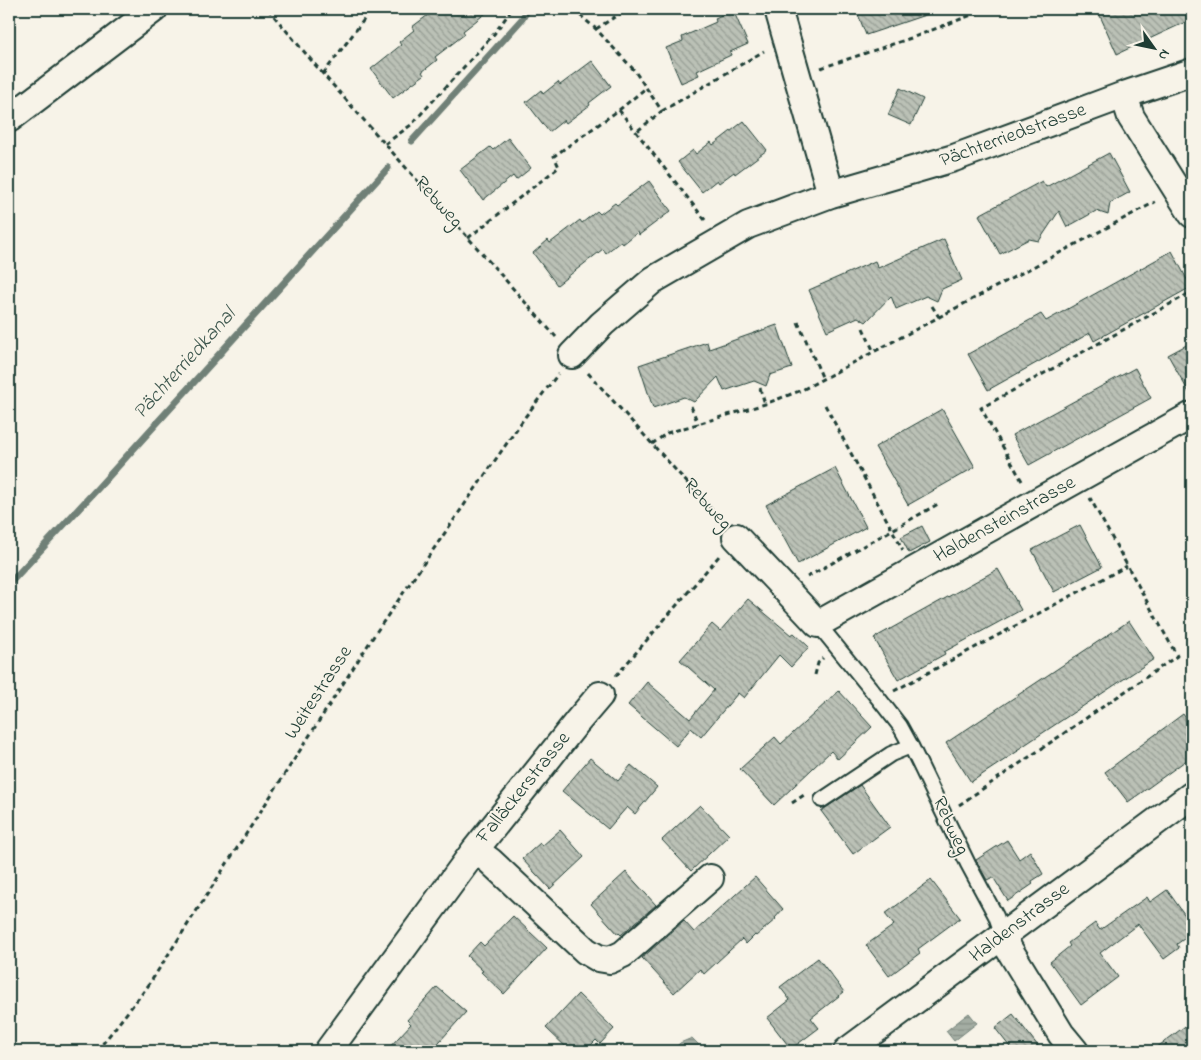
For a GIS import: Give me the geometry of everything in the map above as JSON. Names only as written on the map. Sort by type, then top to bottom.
[{"type":"street","points":[[9,119],[154,9]]},
{"type":"street","points":[[778,9],[831,194]]},
{"type":"street","name":"Pächterriedstrasse","points":[[572,355],[602,324],[652,280],[748,225],[831,194],[954,158],[1192,72]]},
{"type":"street","points":[[1124,95],[1132,117],[1192,214]]},
{"type":"street","name":"Haldensteinstrasse","points":[[818,624],[1192,415]]},
{"type":"street","name":"Rebweg","points":[[736,537],[818,624]]},
{"type":"street","name":"Falläckerstrasse","points":[[328,1051],[475,850],[600,695]]},
{"type":"street","name":"Haldenstrasse","points":[[847,1051],[1192,795]]},
{"type":"street","points":[[475,850],[586,951],[598,958],[610,960],[623,954],[710,878]]},
{"type":"street","name":"Rebweg","points":[[1003,936],[1061,1034],[1075,1051]]},
{"type":"lane","name":"Rebweg","points":[[818,624],[900,726],[968,864],[996,916],[1003,936]]},
{"type":"lane","points":[[822,800],[891,754],[911,746]]},
{"type":"path","name":"Rebweg","points":[[268,9],[468,238],[736,537]]},
{"type":"path","points":[[323,74],[372,9]]},
{"type":"path","points":[[385,144],[411,125],[494,34],[512,9]]},
{"type":"path","points":[[573,9],[596,29],[634,70],[662,111]]},
{"type":"path","points":[[596,29],[627,9]]},
{"type":"path","points":[[797,76],[914,37],[987,9]]},
{"type":"path","points":[[636,132],[662,111],[786,39]]},
{"type":"path","points":[[468,238],[558,167],[554,156],[619,110],[646,88]]},
{"type":"path","points":[[619,110],[721,241]]},
{"type":"path","points":[[652,444],[667,433],[765,404],[802,390],[1177,190]]},
{"type":"path","points":[[1034,504],[981,408],[1192,292]]},
{"type":"path","points":[[932,306],[939,317]]},
{"type":"path","points":[[798,322],[823,379]]},
{"type":"path","points":[[863,328],[874,352]]},
{"type":"path","name":"Weitestrasse","points":[[97,1051],[148,986],[377,631],[525,417],[572,355]]},
{"type":"path","points":[[760,388],[765,404]]},
{"type":"path","points":[[825,405],[914,570]]},
{"type":"path","points":[[690,406],[698,424]]},
{"type":"path","points":[[945,814],[1177,656],[1079,478]]},
{"type":"path","points":[[804,578],[938,504]]},
{"type":"path","points":[[600,695],[736,537]]},
{"type":"path","points":[[899,689],[1127,566]]},
{"type":"shaded area","points":[[969,1013],[977,1023],[954,1041],[946,1031]]},
{"type":"shaded area","points":[[692,1038],[699,1045],[692,1051],[672,1051],[680,1043]]},
{"type":"building","points":[[436,9],[491,9],[463,31],[465,34],[435,57],[437,60],[422,72],[424,75],[393,98],[371,69],[401,45],[399,42],[414,30],[412,27]]},
{"type":"building","points":[[856,9],[933,9],[934,12],[866,35]]},
{"type":"building","points":[[1097,9],[1192,9],[1192,19],[1117,54]]},
{"type":"building","points":[[733,10],[748,44],[730,52],[731,55],[697,71],[699,75],[681,83],[666,48],[683,41],[682,37],[716,22],[715,18]]},
{"type":"building","points":[[592,61],[611,86],[566,123],[564,120],[549,132],[526,102],[541,90],[543,94],[558,82],[560,85]]},
{"type":"building","points":[[900,88],[923,99],[911,125],[888,115]]},
{"type":"building","points":[[744,121],[767,150],[735,174],[734,172],[719,183],[717,180],[702,192],[678,162],[693,150],[696,154],[711,142],[713,145]]},
{"type":"building","points":[[508,138],[531,168],[516,180],[513,176],[483,200],[460,170],[490,147],[493,150]]},
{"type":"building","points":[[1109,153],[1130,192],[1110,203],[1108,215],[1096,211],[1067,227],[1059,211],[1039,241],[1029,239],[1000,254],[979,215],[1042,181],[1046,187]]},
{"type":"building","points":[[649,181],[671,211],[639,235],[638,232],[623,244],[621,241],[606,253],[603,249],[557,285],[533,253],[548,240],[550,243],[580,220],[582,223],[597,211],[600,214],[615,203],[617,205]]},
{"type":"building","points":[[944,239],[962,280],[942,289],[937,301],[926,296],[896,309],[891,296],[866,322],[858,317],[827,331],[809,290],[875,261],[878,268]]},
{"type":"building","points":[[1172,251],[1191,287],[1094,341],[1090,333],[988,390],[968,354],[1041,314],[1046,321]]},
{"type":"building","points":[[777,325],[792,368],[770,375],[766,386],[754,381],[724,391],[718,377],[694,402],[684,397],[653,408],[639,365],[707,342],[709,349]]},
{"type":"building","points":[[1192,342],[1192,398],[1168,355]]},
{"type":"building","points":[[1135,368],[1151,398],[1029,465],[1012,435]]},
{"type":"building","points":[[942,409],[975,467],[908,505],[875,447]]},
{"type":"building","points":[[835,468],[866,527],[798,564],[766,505]]},
{"type":"building","points":[[1080,525],[1102,567],[1054,592],[1032,550]]},
{"type":"building","points":[[922,526],[930,542],[909,553],[901,537]]},
{"type":"building","points":[[998,569],[1021,610],[944,652],[945,654],[898,680],[874,638]]},
{"type":"building","points":[[748,599],[791,635],[794,633],[809,647],[791,667],[779,655],[744,698],[738,693],[701,737],[691,728],[676,746],[628,705],[647,682],[690,719],[714,690],[680,660],[712,624],[720,631]]},
{"type":"building","points":[[1129,621],[1154,659],[971,782],[946,743]]},
{"type":"building","points":[[839,691],[872,727],[838,759],[831,751],[774,805],[740,769],[775,737],[781,744]]},
{"type":"building","points":[[1183,714],[1192,727],[1192,756],[1128,802],[1105,772]]},
{"type":"building","points":[[590,758],[618,781],[631,765],[657,787],[635,814],[627,807],[608,829],[562,791]]},
{"type":"building","points":[[860,785],[890,827],[853,854],[821,811]]},
{"type":"building","points":[[700,805],[729,835],[691,871],[662,840]]},
{"type":"building","points":[[560,830],[584,857],[550,889],[522,859],[540,843],[542,846]]},
{"type":"building","points":[[1007,840],[1019,859],[1030,851],[1043,874],[1032,881],[1033,884],[1008,901],[993,877],[987,880],[976,860]]},
{"type":"building","points":[[626,872],[656,905],[621,935],[591,904]]},
{"type":"building","points":[[755,877],[783,909],[776,919],[746,944],[742,939],[704,974],[700,969],[674,993],[642,958],[684,921],[694,932]]},
{"type":"building","points":[[931,880],[960,918],[918,949],[920,953],[889,976],[866,945],[894,925],[885,914]]},
{"type":"building","points":[[1167,890],[1192,925],[1192,933],[1177,944],[1179,948],[1164,959],[1138,924],[1100,953],[1118,977],[1081,1005],[1050,962],[1070,946],[1068,943],[1095,923],[1100,930],[1147,897],[1150,902]]},
{"type":"building","points":[[513,916],[547,948],[504,994],[467,956],[480,942],[484,946]]},
{"type":"building","points":[[818,958],[844,992],[811,1018],[819,1028],[791,1049],[767,1018],[790,1000],[780,987]]},
{"type":"building","points":[[437,987],[466,1012],[431,1051],[386,1051],[411,1024],[407,1020]]},
{"type":"building","points":[[578,994],[614,1029],[600,1044],[596,1040],[585,1051],[570,1051],[546,1028]]},
{"type":"building","points":[[1013,1014],[1042,1051],[1013,1051],[995,1028]]},
{"type":"building","points":[[1192,1021],[1192,1051],[1152,1051]]},
{"type":"waterway","name":"Pächterriedkanal","points":[[412,141],[522,19],[528,9]]},
{"type":"waterway","name":"Pächterriedkanal","points":[[9,584],[388,168]]}]
